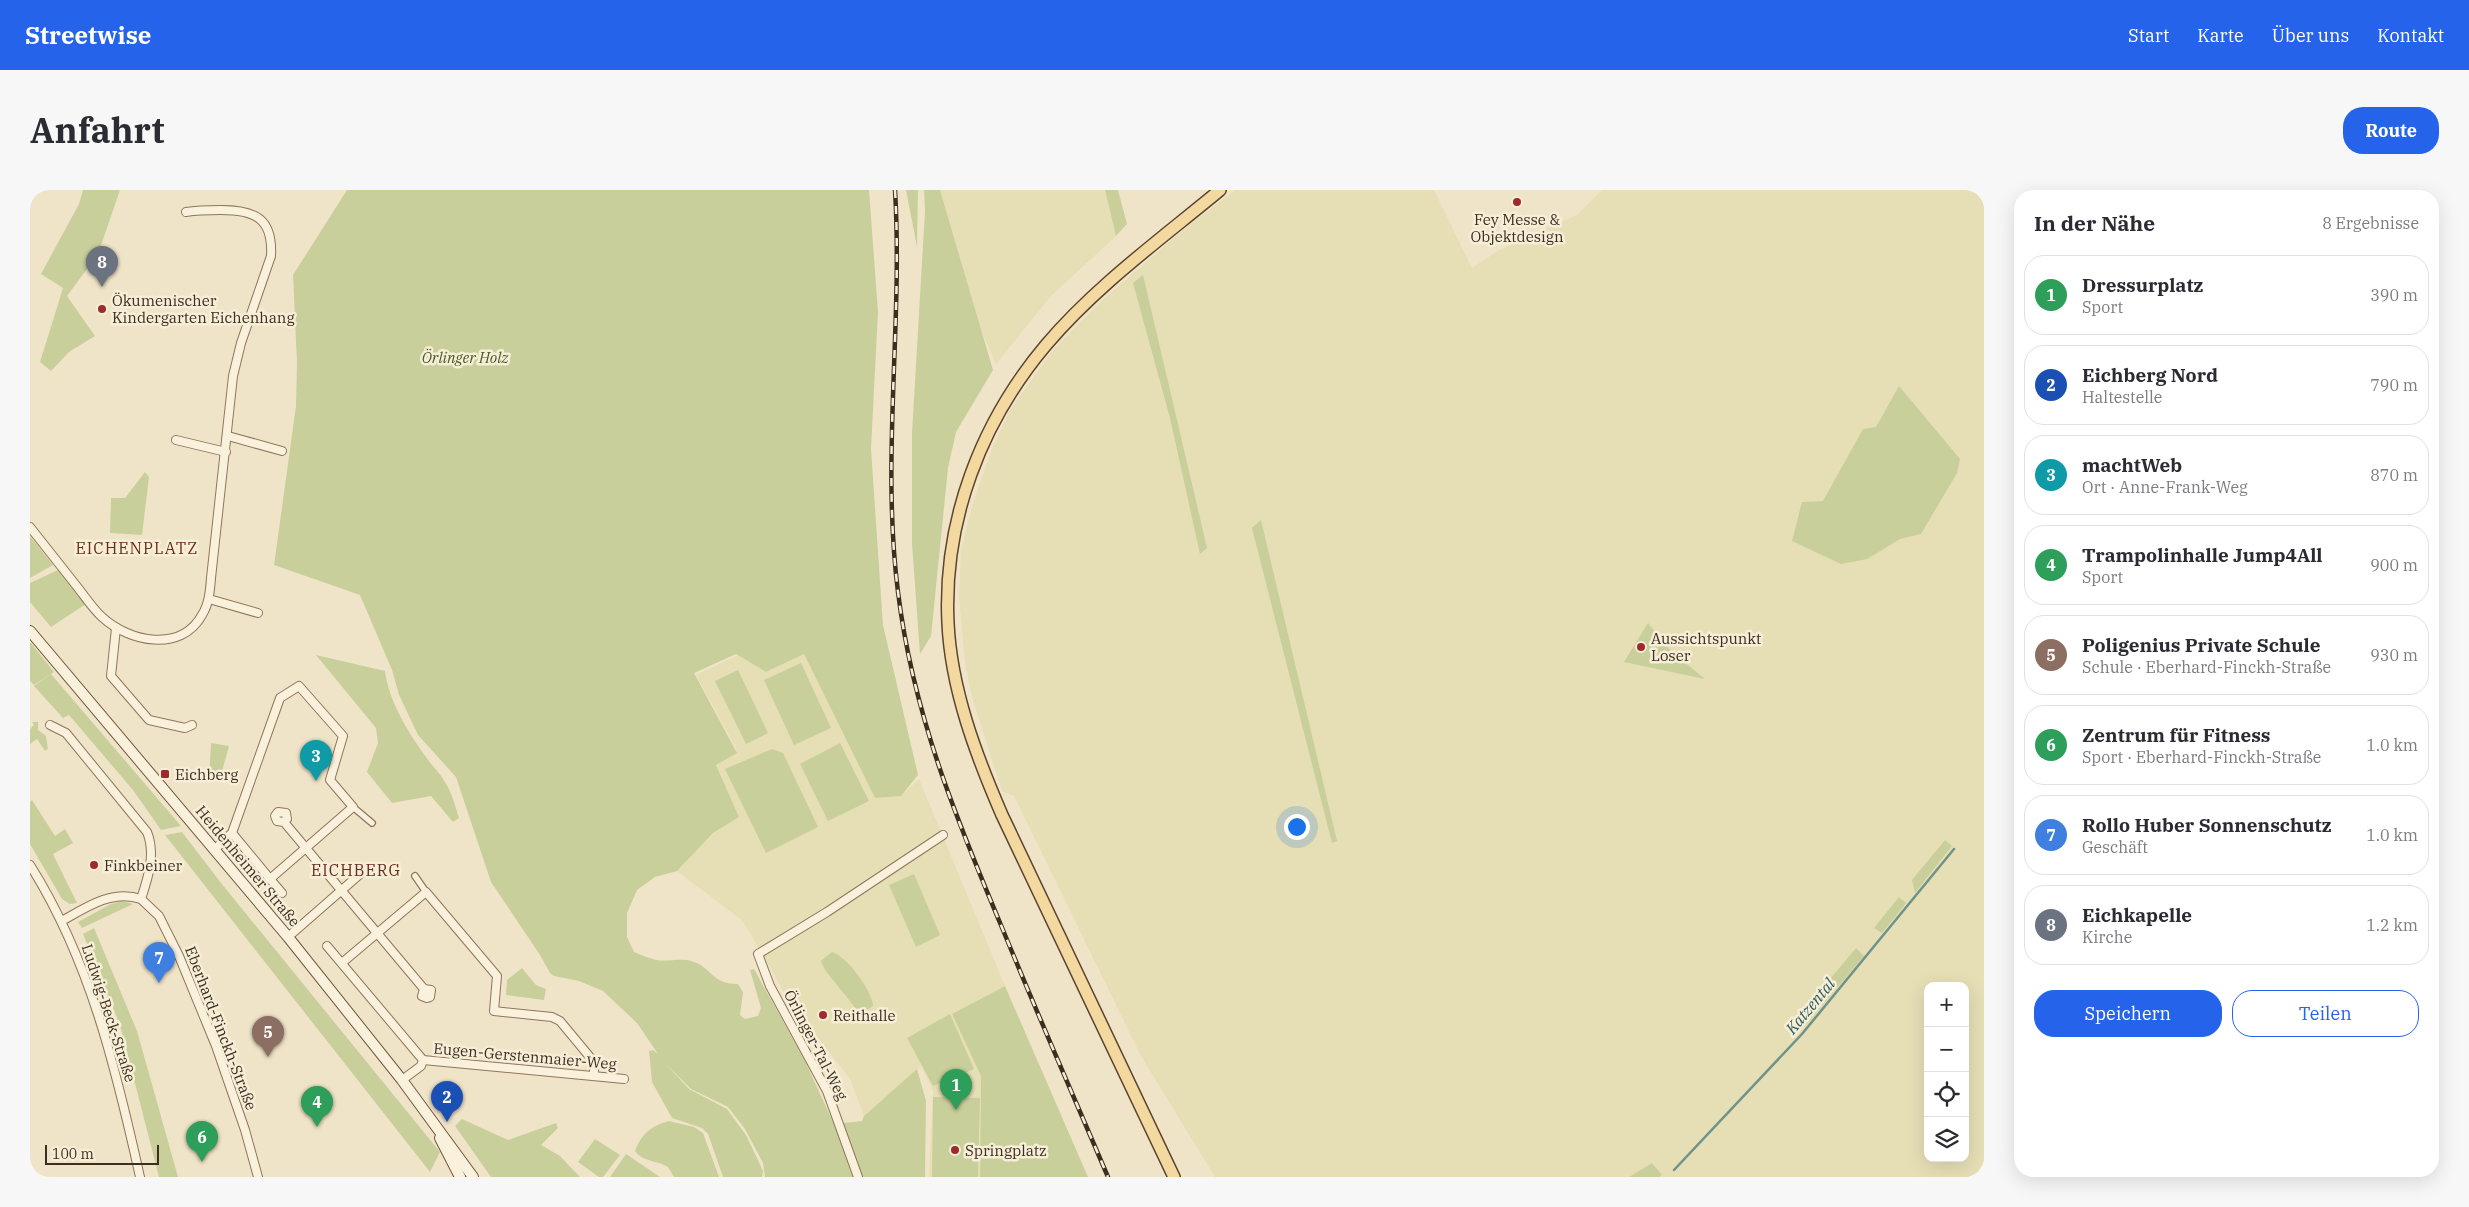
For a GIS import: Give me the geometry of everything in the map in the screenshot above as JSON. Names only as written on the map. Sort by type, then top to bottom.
[{"type":"main road","points":[[1174,1177],[1002,815],[978,759],[959,694],[948,624],[948,583],[952,546],[960,506],[969,478],[983,442],[1002,404],[1021,376],[1047,344],[1095,295],[1220,190]]},
{"type":"main road","name":"Heidenheimer Straße","points":[[30,631],[288,937],[402,1080],[473,1177]]},
{"type":"main road","name":"Heidenheimer Straße","points":[[434,1126],[449,1160],[460,1177]]},
{"type":"street","points":[[30,527],[101,616],[116,628],[146,639],[177,638],[197,624],[209,599],[236,363],[271,256],[271,239],[264,221],[255,215],[231,210],[186,212]]},
{"type":"street","points":[[228,436],[282,451]]},
{"type":"street","points":[[176,440],[226,452]]},
{"type":"street","points":[[209,599],[258,613]]},
{"type":"street","points":[[116,628],[111,676],[149,720],[185,728],[192,725]]},
{"type":"street","points":[[214,850],[232,833],[280,698],[300,686],[343,736],[330,780],[353,807],[372,824]]},
{"type":"street","points":[[50,725],[66,733],[148,832],[150,842],[150,865],[141,900],[133,897],[111,897],[62,921]]},
{"type":"street","points":[[270,878],[353,807]]},
{"type":"street","points":[[284,822],[302,850],[343,890],[424,989]]},
{"type":"street","points":[[232,833],[282,893]]},
{"type":"street","name":"Örlinger-Tal-Weg","points":[[858,1177],[827,1091],[770,986],[758,954],[943,834]]},
{"type":"street","name":"Ludwig-Beck-Straße","points":[[30,865],[62,921],[84,973],[105,1036],[140,1177]]},
{"type":"street","points":[[288,937],[367,868]]},
{"type":"street","points":[[415,876],[426,892],[497,976],[494,1011],[552,1017],[560,1021],[594,1062],[594,1076]]},
{"type":"street","points":[[343,962],[426,892]]},
{"type":"street","name":"Eberhard-Finckh-Straße","points":[[141,900],[159,916],[179,956],[216,1046],[245,1130],[258,1177]]},
{"type":"street","name":"Eugen-Gerstenmaier-Weg","points":[[327,946],[343,962],[424,1060],[624,1079]]},
{"type":"street","name":"Eugen-Gerstenmaier-Weg","points":[[402,1080],[421,1066],[424,1060]]},
{"type":"shaded area","points":[[940,190],[1105,190],[1116,236],[1051,296],[996,364],[982,332]]},
{"type":"shaded area","points":[[1235,190],[1434,190],[1472,268],[1499,250],[1577,215],[1602,190],[1984,190],[1984,1177],[1215,1177],[1141,1056],[1014,796],[1002,791],[972,697],[965,662],[959,598],[961,550],[973,503],[992,449],[1010,410],[1052,351],[1100,302],[1183,230]]},
{"type":"shaded area","points":[[804,654],[875,798],[901,796],[919,779],[1005,986],[952,1014],[981,1076],[980,1177],[929,1177],[933,1091],[921,1066],[864,1116],[850,1079],[788,999],[743,921],[677,871],[713,833],[739,817],[716,765],[737,750],[696,675],[738,655],[766,672]]},
{"type":"green space","points":[[83,190],[120,190],[98,254],[67,296],[95,336],[69,352],[51,371],[40,362],[63,288],[41,274],[79,204]]},
{"type":"green space","name":"Örlinger Holz","points":[[347,190],[869,190],[878,312],[871,449],[883,625],[918,775],[901,796],[875,798],[804,654],[766,672],[736,654],[694,673],[737,753],[716,765],[739,817],[713,833],[677,871],[655,877],[637,890],[627,913],[627,937],[634,952],[656,960],[691,961],[704,967],[722,981],[738,984],[743,992],[740,1015],[745,1019],[758,1016],[761,1008],[750,970],[754,969],[804,1059],[834,1124],[862,1121],[864,1116],[917,1069],[926,1101],[925,1177],[765,1177],[763,1163],[745,1129],[728,1107],[691,1089],[667,1065],[689,1089],[727,1109],[746,1135],[763,1171],[762,1177],[723,1177],[708,1134],[702,1128],[672,1118],[652,1082],[649,1051],[653,1050],[658,1054],[637,1023],[603,991],[579,981],[554,976],[550,973],[491,882],[456,777],[418,735],[399,695],[392,670],[360,595],[274,565],[296,406],[297,363],[293,275]]},
{"type":"green space","points":[[906,190],[918,190],[917,247]]},
{"type":"green space","points":[[924,190],[940,190],[993,370],[956,432],[948,468],[931,636],[920,654],[912,544],[912,433],[925,211]]},
{"type":"green space","points":[[1105,190],[1118,190],[1127,224],[1116,236]]},
{"type":"green space","points":[[1143,275],[1207,548],[1200,554],[1170,418],[1133,283]]},
{"type":"green space","points":[[1899,386],[1960,459],[1957,473],[1921,534],[1900,539],[1867,559],[1841,564],[1792,541],[1802,502],[1823,501],[1863,429],[1876,427]]},
{"type":"green space","points":[[145,472],[149,477],[142,535],[110,533],[111,498],[125,498]]},
{"type":"green space","points":[[1261,520],[1337,841],[1332,843],[1252,528]]},
{"type":"green space","points":[[30,536],[53,565],[30,578]]},
{"type":"green space","points":[[58,570],[86,604],[51,627],[30,602],[30,583]]},
{"type":"green space","points":[[1648,623],[1671,651],[1705,679],[1624,662]]},
{"type":"green space","points":[[30,642],[54,672],[34,685],[30,681]]},
{"type":"green space","points":[[316,655],[385,671],[387,683],[400,716],[419,747],[447,786],[459,818],[453,822],[431,796],[392,803],[367,772],[378,743],[376,728]]},
{"type":"green space","points":[[801,663],[831,728],[794,745],[764,680]]},
{"type":"green space","points":[[738,670],[768,733],[746,744],[715,681]]},
{"type":"green space","points":[[51,674],[181,826],[161,830],[133,790],[69,715],[63,718],[34,686]]},
{"type":"green space","points":[[32,722],[38,722],[38,730],[46,736],[48,749],[45,751],[37,739],[30,744],[30,729],[34,725]]},
{"type":"green space","points":[[211,743],[229,746],[219,782],[209,779]]},
{"type":"green space","points":[[840,743],[869,801],[828,821],[800,764]]},
{"type":"green space","points":[[772,749],[783,753],[818,827],[766,853],[725,769]]},
{"type":"green space","points":[[32,800],[55,836],[65,829],[73,843],[53,854],[77,903],[70,904],[62,899],[30,844],[30,802]]},
{"type":"green space","points":[[182,832],[221,883],[440,1152],[430,1172],[165,835]]},
{"type":"green space","points":[[1945,840],[1952,846],[1915,893],[1912,880]]},
{"type":"green space","points":[[914,874],[940,935],[916,947],[889,885]]},
{"type":"green space","points":[[1899,897],[1906,903],[1882,933],[1874,928]]},
{"type":"green space","points":[[123,901],[133,904],[82,928],[78,922],[111,904]]},
{"type":"green space","points":[[94,928],[137,1031],[178,1177],[159,1177],[120,1025],[83,934]]},
{"type":"green space","points":[[1856,948],[1864,956],[1804,1027],[1794,1022]]},
{"type":"green space","points":[[832,952],[845,960],[858,975],[872,999],[873,1006],[863,1012],[857,1010],[825,970],[821,961]]},
{"type":"green space","points":[[522,968],[536,985],[546,989],[544,1000],[506,995],[507,980]]},
{"type":"green space","points":[[1005,986],[1088,1177],[980,1177],[981,1076],[952,1014]]},
{"type":"green space","points":[[950,1014],[974,1069],[933,1086],[907,1038]]},
{"type":"green space","name":"Springplatz","points":[[933,1097],[980,1098],[978,1177],[932,1177]]},
{"type":"green space","points":[[462,1119],[508,1140],[556,1123],[558,1128],[541,1145],[560,1156],[580,1177],[491,1177],[455,1126]]},
{"type":"green space","points":[[669,1121],[694,1127],[703,1133],[719,1177],[674,1177],[668,1167],[638,1155],[635,1151],[644,1135],[657,1125]]},
{"type":"green space","points":[[595,1139],[620,1155],[603,1177],[599,1177],[578,1162]]},
{"type":"green space","points":[[626,1154],[660,1177],[610,1177]]},
{"type":"green space","points":[[1652,1163],[1662,1175],[1659,1177],[1629,1177]]},
{"type":"waterway","name":"Katzental","points":[[1674,1170],[1802,1034],[1954,849]]},
{"type":"railway","points":[[895,190],[897,240],[891,492],[898,592],[914,681],[938,765],[969,847],[1108,1177]]},
{"type":"place","name":"Fey Messe & Objektdesign","points":[[1517,202]]},
{"type":"place","name":"Eichkapelle","points":[[102,287]]},
{"type":"place","name":"Ökumenischer Kindergarten Eichenhang","points":[[102,309]]},
{"type":"place","name":"Aussichtspunkt Loser","points":[[1641,647]]},
{"type":"place","name":"Eichberg","points":[[165,774]]},
{"type":"place","name":"machtWeb","points":[[316,781]]},
{"type":"place","name":"Finkbeiner","points":[[94,865]]},
{"type":"place","name":"Rollo Huber Sonnenschutz","points":[[159,983]]},
{"type":"place","name":"Reithalle","points":[[823,1015]]},
{"type":"place","name":"Poligenius Private Schule","points":[[268,1057]]},
{"type":"place","name":"Dressurplatz","points":[[956,1110]]},
{"type":"place","name":"Eichberg Nord","points":[[447,1122]]},
{"type":"place","name":"Trampolinhalle Jump4All","points":[[317,1127]]},
{"type":"place","name":"Springplatz","points":[[955,1150]]},
{"type":"place","name":"Zentrum für Fitness","points":[[202,1162]]},
{"type":"district","name":"EICHENPLATZ","points":[[137,548]]},
{"type":"district","name":"EICHBERG","points":[[356,870]]}]
